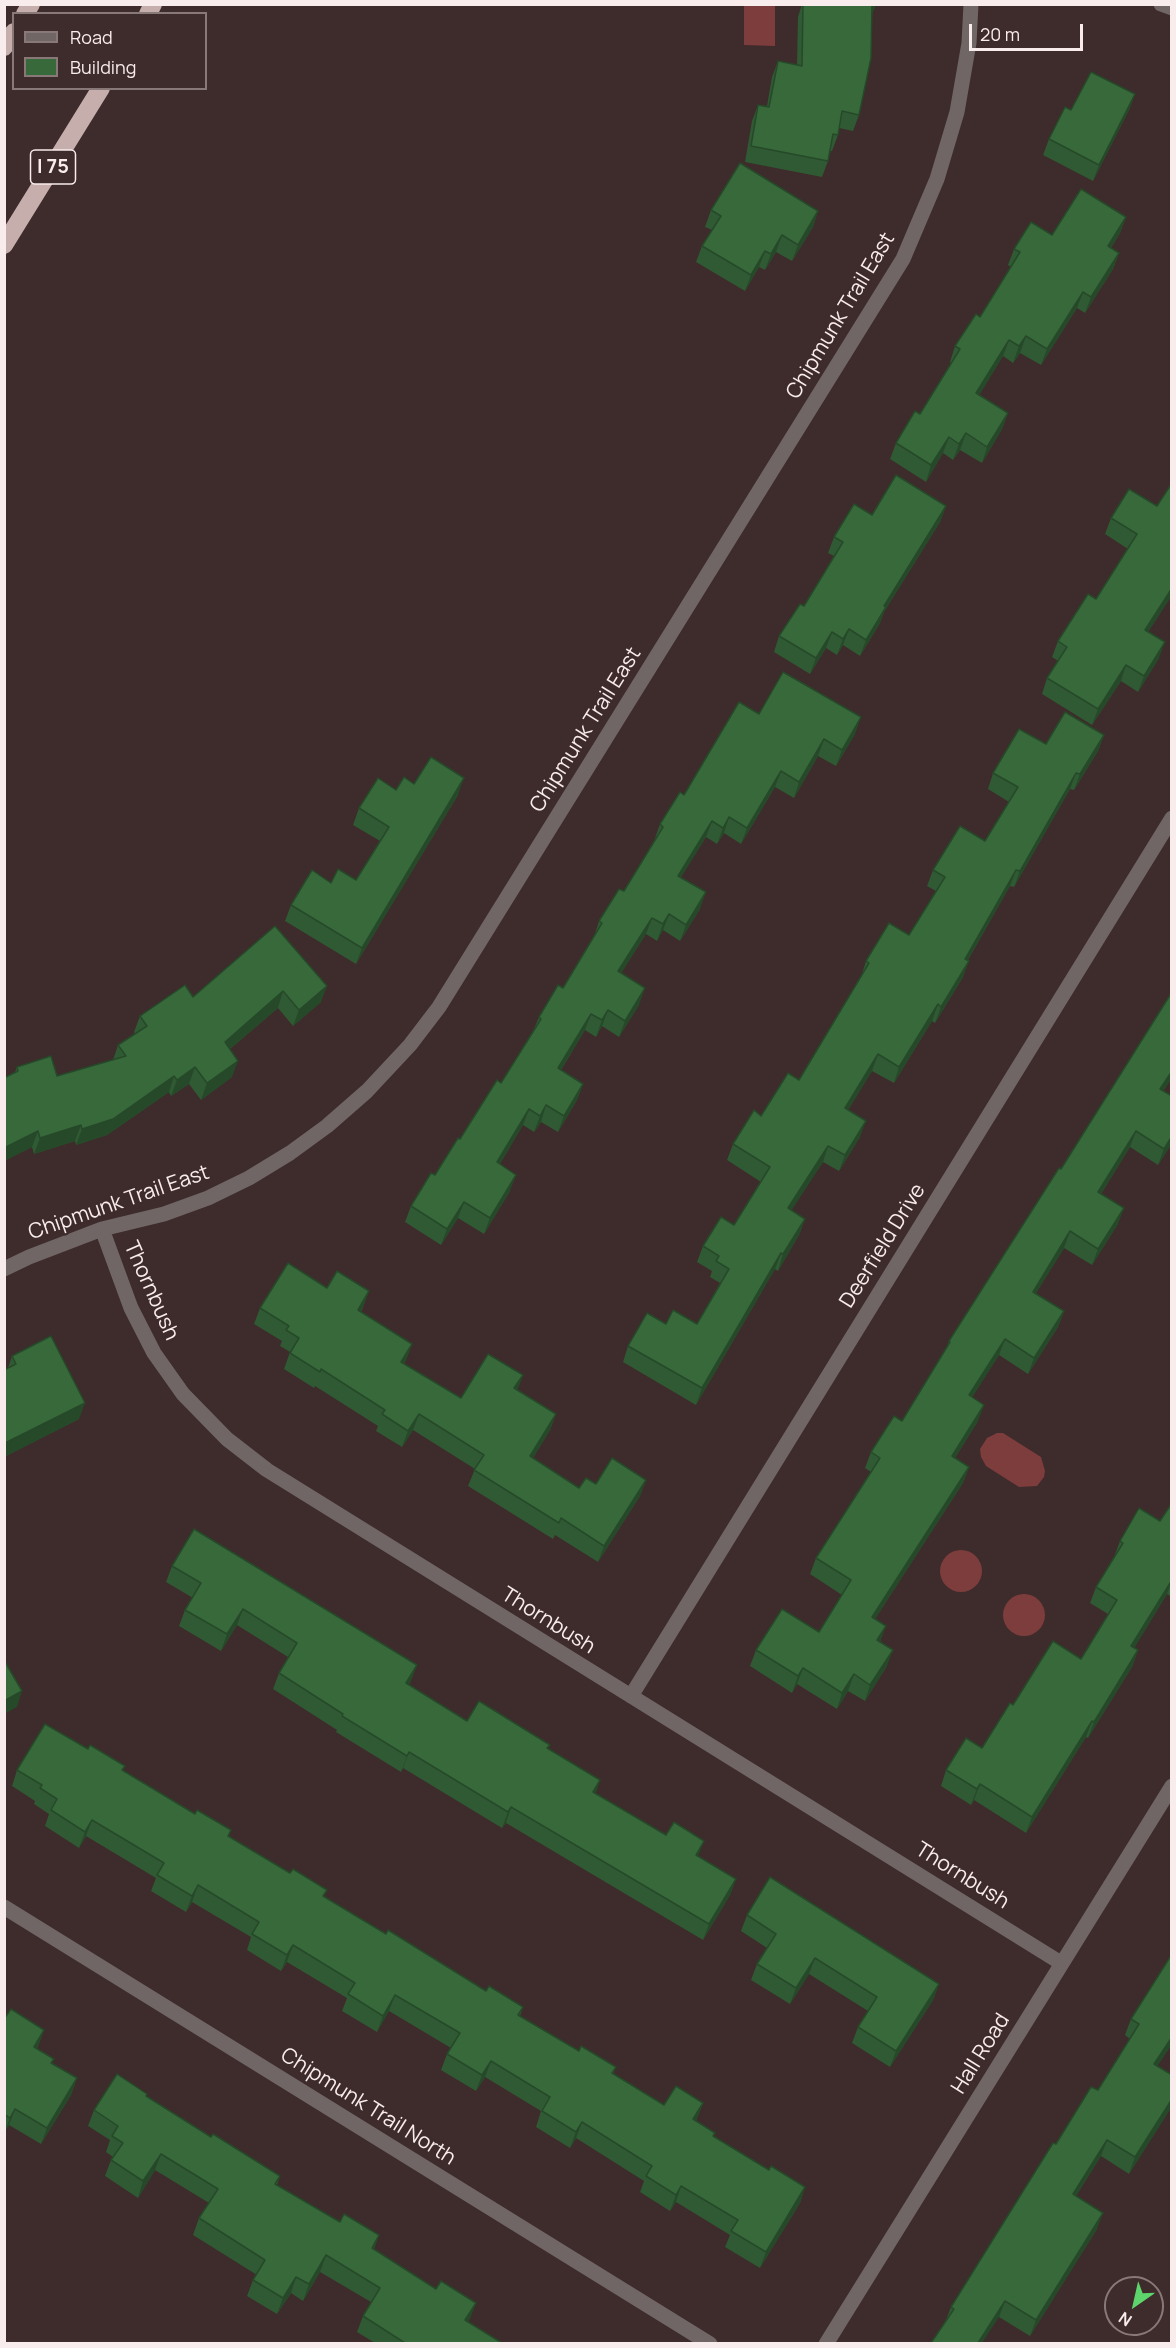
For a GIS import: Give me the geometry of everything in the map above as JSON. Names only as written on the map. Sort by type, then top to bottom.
[{"type":"highway","name":"I 75","points":[[4,245],[100,90]]},
{"type":"street","name":"Chipmunk Trail East","points":[[4,1269],[29,1257],[102,1230],[164,1214],[208,1198],[249,1178],[290,1154],[327,1126],[367,1091],[410,1045],[439,1007],[903,259],[937,179],[957,112],[969,43],[971,4]]},
{"type":"street","points":[[1161,4],[1172,8]]},
{"type":"street","name":"Deerfield Drive","points":[[630,1696],[1172,818]]},
{"type":"street","name":"Thornbush","points":[[102,1230],[131,1308],[154,1353],[183,1394],[227,1440],[267,1470],[1061,1963]]},
{"type":"street","name":"Hall Road","points":[[826,2343],[1172,1786]]},
{"type":"street","name":"Chipmunk Trail North","points":[[4,1906],[710,2343]]},
{"type":"shaded area","points":[[744,5],[775,5],[775,46],[744,45]]},
{"type":"shaded area","points":[[1003,1433],[1041,1457],[1045,1471],[1044,1477],[1037,1486],[1019,1487],[986,1466],[980,1449],[987,1438]]},
{"type":"shaded area","points":[[961,1550],[976,1556],[982,1571],[976,1586],[961,1592],[946,1586],[940,1571],[946,1556]]},
{"type":"shaded area","points":[[1024,1594],[1039,1600],[1045,1615],[1039,1630],[1024,1636],[1009,1630],[1003,1615],[1009,1600]]},
{"type":"building","points":[[803,4],[872,4],[871,58],[859,115],[842,111],[838,135],[833,134],[828,161],[751,146],[758,105],[769,107],[778,61],[802,66]]},
{"type":"building","points":[[1091,72],[1135,94],[1099,165],[1049,139],[1065,107],[1071,110]]},
{"type":"building","points":[[740,163],[818,211],[798,245],[782,235],[771,254],[765,251],[751,275],[702,246],[721,216],[711,210]]},
{"type":"building","points":[[1081,189],[1126,217],[1108,246],[1119,253],[1091,297],[1083,292],[1047,349],[1026,336],[1019,346],[1009,340],[976,393],[1008,413],[987,447],[966,433],[959,444],[949,437],[931,465],[896,443],[915,411],[920,414],[960,349],[955,346],[976,314],[980,317],[1020,252],[1014,249],[1031,222],[1052,235]]},
{"type":"building","points":[[896,475],[946,506],[884,606],[886,607],[866,640],[849,629],[843,639],[832,632],[816,658],[779,636],[800,604],[804,606],[843,542],[834,537],[854,504],[872,515]]},
{"type":"building","points":[[1172,483],[1172,588],[1145,630],[1165,642],[1144,676],[1126,665],[1098,709],[1047,678],[1067,647],[1058,641],[1088,594],[1096,599],[1137,534],[1111,518],[1129,489],[1157,506]]},
{"type":"building","points":[[783,672],[861,717],[842,750],[824,739],[799,782],[781,771],[747,828],[729,817],[723,828],[712,821],[678,876],[706,892],[686,925],[669,914],[663,924],[652,918],[618,971],[645,988],[625,1021],[608,1010],[602,1020],[591,1014],[558,1068],[583,1084],[564,1116],[546,1105],[540,1116],[529,1109],[497,1162],[516,1175],[490,1218],[464,1202],[447,1229],[411,1206],[431,1173],[435,1175],[458,1138],[460,1139],[497,1080],[501,1083],[541,1019],[539,1017],[558,985],[563,988],[602,923],[599,921],[619,889],[624,891],[663,827],[660,824],[680,792],[684,795],[739,702],[759,714]]},
{"type":"building","points":[[1065,712],[1104,735],[1080,774],[1076,773],[1020,871],[1016,870],[965,959],[969,961],[941,1007],[938,1004],[899,1067],[878,1054],[845,1108],[866,1121],[845,1155],[828,1146],[788,1208],[805,1219],[783,1254],[781,1253],[702,1388],[628,1346],[647,1313],[666,1324],[673,1310],[697,1324],[729,1269],[716,1261],[719,1256],[703,1246],[721,1217],[734,1225],[770,1167],[733,1144],[754,1110],[761,1116],[788,1073],[799,1080],[869,963],[866,961],[889,923],[909,935],[945,877],[933,870],[960,826],[985,841],[1018,787],[993,773],[1019,729],[1046,744]]},
{"type":"building","points":[[431,757],[464,778],[362,948],[291,905],[312,870],[331,883],[338,869],[356,880],[389,827],[359,808],[378,778],[396,790],[404,777],[414,784]]},
{"type":"building","points":[[275,926],[327,986],[299,1010],[283,991],[225,1042],[238,1061],[207,1083],[195,1067],[177,1080],[174,1076],[113,1119],[82,1129],[81,1125],[40,1138],[38,1131],[4,1148],[4,1078],[18,1071],[17,1067],[51,1056],[57,1076],[126,1056],[118,1045],[147,1026],[140,1016],[185,985],[193,997]]},
{"type":"building","points":[[1172,992],[1172,1071],[1160,1089],[1172,1096],[1172,1136],[1164,1149],[1136,1131],[1098,1192],[1124,1208],[1098,1249],[1070,1231],[1033,1292],[1064,1311],[1034,1358],[1005,1339],[969,1395],[984,1405],[952,1456],[969,1467],[872,1617],[886,1626],[877,1640],[893,1650],[870,1685],[854,1674],[842,1693],[803,1668],[798,1676],[756,1650],[782,1609],[819,1632],[851,1580],[816,1558],[880,1458],[871,1452],[894,1416],[902,1421],[949,1341]]},
{"type":"building","points":[[288,1263],[327,1288],[337,1271],[369,1291],[358,1310],[412,1344],[401,1362],[461,1398],[488,1354],[523,1375],[514,1388],[556,1414],[530,1456],[579,1488],[586,1478],[596,1484],[612,1458],[646,1480],[604,1546],[561,1518],[559,1523],[474,1470],[484,1455],[419,1414],[408,1431],[382,1414],[385,1410],[321,1369],[320,1372],[290,1353],[299,1338],[286,1330],[289,1326],[260,1308]]},
{"type":"building","points":[[51,1336],[85,1403],[5,1443],[4,1370],[16,1364],[12,1356]]},
{"type":"building","points":[[1172,1503],[1172,1580],[1131,1646],[1138,1650],[1032,1817],[980,1784],[977,1789],[946,1770],[966,1738],[982,1748],[1010,1703],[1013,1705],[1053,1641],[1081,1659],[1117,1600],[1096,1587],[1123,1543],[1120,1541],[1139,1508],[1160,1521]]},
{"type":"building","points":[[194,1529],[417,1665],[406,1683],[467,1721],[479,1701],[550,1745],[547,1748],[600,1780],[593,1792],[666,1835],[674,1822],[704,1841],[696,1855],[736,1879],[709,1924],[511,1807],[508,1812],[409,1752],[407,1756],[342,1716],[343,1714],[279,1673],[297,1643],[243,1609],[227,1634],[185,1610],[201,1583],[172,1566]]},
{"type":"building","points":[[4,1660],[22,1691],[4,1701]]},
{"type":"building","points":[[45,1724],[88,1749],[90,1745],[125,1766],[122,1770],[195,1814],[197,1810],[231,1830],[228,1836],[290,1873],[293,1869],[327,1890],[323,1896],[386,1934],[388,1930],[486,1991],[489,1986],[523,2007],[518,2015],[579,2051],[581,2046],[616,2067],[612,2073],[664,2105],[676,2086],[703,2103],[693,2119],[715,2133],[713,2136],[769,2170],[771,2166],[805,2187],[766,2252],[731,2231],[738,2220],[681,2186],[676,2195],[646,2176],[652,2166],[582,2122],[576,2132],[542,2111],[550,2097],[491,2061],[482,2075],[447,2054],[460,2033],[395,1995],[383,2016],[348,1994],[355,1983],[293,1945],[287,1955],[252,1934],[259,1922],[198,1885],[192,1896],[157,1875],[164,1863],[92,1820],[85,1832],[51,1810],[57,1799],[40,1788],[42,1785],[17,1770]]},
{"type":"building","points":[[770,1877],[939,1984],[896,2051],[858,2027],[877,1997],[815,1958],[796,1988],[757,1964],[776,1934],[747,1915]]},
{"type":"building","points":[[1172,1954],[1172,2037],[1154,2064],[1172,2075],[1172,2099],[1135,2157],[1107,2140],[1073,2194],[1103,2213],[1036,2320],[1005,2301],[978,2343],[931,2343],[954,2309],[951,2307],[1053,2143],[1056,2144],[1091,2087],[1098,2090],[1139,2024],[1131,2019]]},
{"type":"building","points":[[11,2009],[44,2030],[34,2047],[54,2059],[51,2063],[77,2078],[47,2128],[15,2109],[10,2118],[4,2114],[4,2019]]},
{"type":"building","points":[[117,2074],[147,2094],[146,2096],[211,2137],[213,2134],[280,2176],[275,2184],[340,2222],[344,2214],[379,2235],[372,2248],[436,2289],[441,2281],[476,2303],[465,2320],[502,2343],[405,2343],[363,2316],[380,2288],[326,2255],[309,2284],[296,2277],[283,2298],[253,2280],[265,2260],[199,2218],[218,2189],[161,2154],[143,2181],[111,2160],[123,2143],[112,2136],[118,2126],[94,2110]]}]
